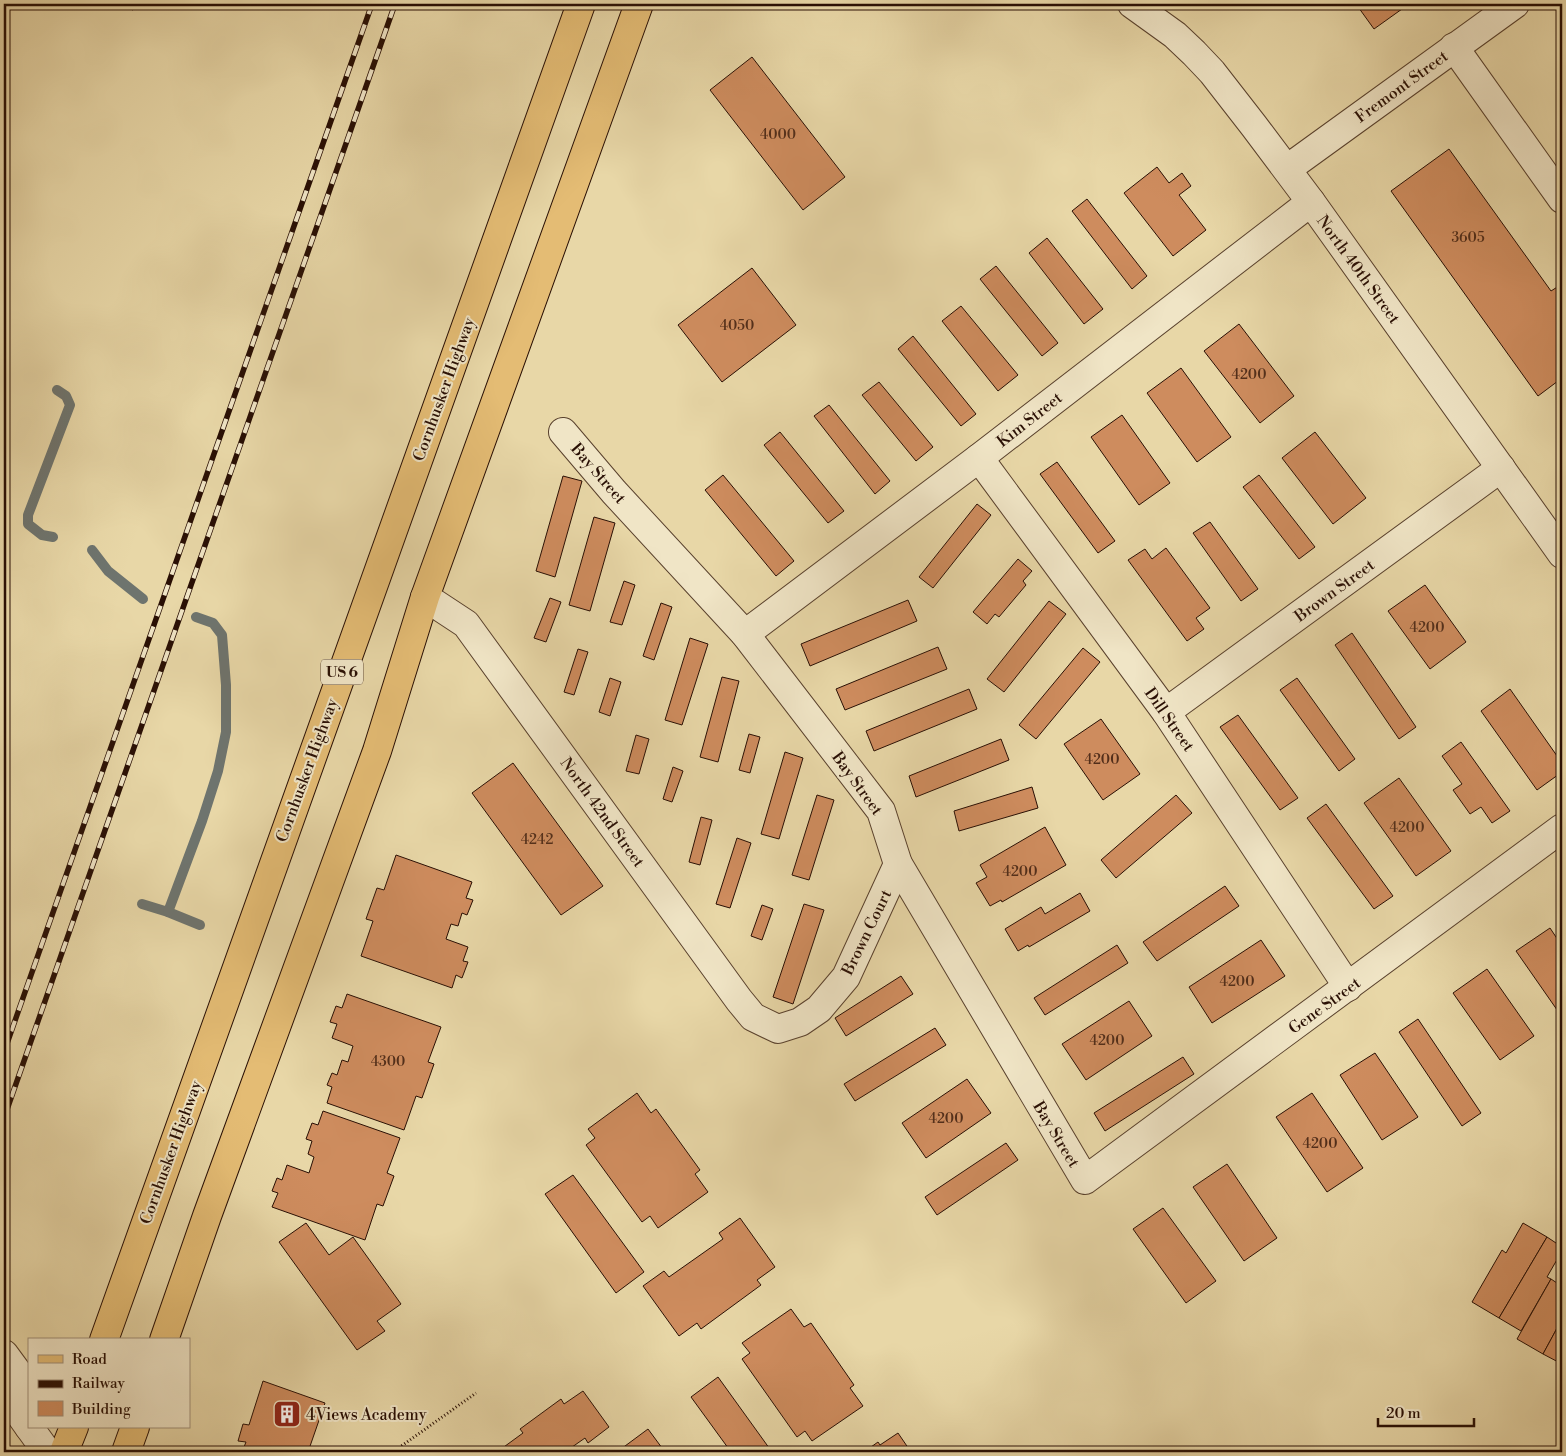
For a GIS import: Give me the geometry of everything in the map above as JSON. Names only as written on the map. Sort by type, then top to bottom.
[{"type":"main road","name":"Cornhusker Highway","points":[[105,1338],[581,4]]},
{"type":"main road","points":[[165,1338],[210,1207],[377,751],[424,597],[639,4]]},
{"type":"main road","points":[[126,1452],[134,1428]]},
{"type":"street","name":"North 40th Street","points":[[1132,4],[1175,35],[1212,72],[1287,169],[1562,554]]},
{"type":"street","name":"Fremont Street","points":[[1287,169],[1514,4]]},
{"type":"street","points":[[1454,47],[1562,199]]},
{"type":"street","name":"Kim Street","points":[[745,634],[979,458],[1310,202]]},
{"type":"street","name":"Bay Street","points":[[563,432],[614,492],[745,634],[881,811],[898,864],[1085,1180]]},
{"type":"street","name":"Dill Street","points":[[979,458],[1166,712],[1348,987]]},
{"type":"street","name":"Brown Street","points":[[1166,712],[1501,468]]},
{"type":"street","name":"North 42nd Street","points":[[424,597],[466,624],[738,1000],[753,1017],[778,1029]]},
{"type":"street","name":"Gene Street","points":[[1085,1180],[1562,828]]},
{"type":"street","name":"Brown Court","points":[[778,1029],[800,1022],[818,1009],[846,977],[898,864]]},
{"type":"street","points":[[4,1354],[28,1387]]},
{"type":"street","points":[[4,1392],[28,1426]]},
{"type":"street","points":[[31,1428],[64,1442]]},
{"type":"path","points":[[393,1452],[476,1393]]},
{"type":"building","points":[[117,4],[135,4],[133,10]]},
{"type":"building","points":[[1356,4],[1409,4],[1374,29]]},
{"type":"building","points":[[752,57],[845,177],[803,210],[710,90]]},
{"type":"building","points":[[1449,149],[1551,291],[1562,284],[1562,378],[1538,396],[1391,191]]},
{"type":"building","points":[[1157,167],[1169,183],[1182,173],[1191,186],[1179,195],[1206,230],[1173,256],[1124,193]]},
{"type":"building","points":[[1087,199],[1147,276],[1132,289],[1072,211]]},
{"type":"building","points":[[1047,238],[1103,309],[1084,324],[1029,253]]},
{"type":"building","points":[[996,266],[1058,343],[1042,356],[980,279]]},
{"type":"building","points":[[752,268],[796,325],[722,382],[678,325]]},
{"type":"building","points":[[961,306],[1018,375],[998,391],[942,321]]},
{"type":"building","points":[[1239,324],[1294,396],[1260,423],[1204,351]]},
{"type":"building","points":[[913,336],[976,414],[961,426],[898,349]]},
{"type":"building","points":[[1181,368],[1231,437],[1197,462],[1147,393]]},
{"type":"building","points":[[879,382],[933,447],[916,461],[862,395]]},
{"type":"building","points":[[829,405],[890,481],[875,494],[814,416]]},
{"type":"building","points":[[1122,415],[1170,483],[1139,505],[1091,437]]},
{"type":"building","points":[[780,432],[844,511],[828,523],[764,445]]},
{"type":"building","points":[[1315,432],[1366,498],[1333,524],[1282,458]]},
{"type":"building","points":[[1057,462],[1115,541],[1098,553],[1040,474]]},
{"type":"building","points":[[723,475],[794,561],[776,576],[705,490]]},
{"type":"building","points":[[1259,475],[1315,547],[1299,559],[1243,487]]},
{"type":"building","points":[[563,476],[582,481],[555,577],[536,571]]},
{"type":"building","points":[[977,504],[991,515],[933,588],[919,577]]},
{"type":"building","points":[[594,517],[615,523],[590,611],[569,605]]},
{"type":"building","points":[[1210,522],[1258,589],[1241,601],[1193,533]]},
{"type":"building","points":[[1166,548],[1210,608],[1196,618],[1204,629],[1187,641],[1128,560],[1145,549],[1152,559]]},
{"type":"building","points":[[1018,559],[1032,571],[1023,581],[1026,585],[999,617],[995,614],[987,624],[973,612]]},
{"type":"building","points":[[624,581],[635,585],[622,625],[610,622]]},
{"type":"building","points":[[1425,585],[1466,642],[1430,669],[1388,611]]},
{"type":"building","points":[[550,598],[561,602],[546,642],[534,638]]},
{"type":"building","points":[[908,600],[917,621],[810,666],[801,644]]},
{"type":"building","points":[[1049,601],[1066,614],[1004,692],[987,679]]},
{"type":"building","points":[[661,603],[672,607],[654,660],[643,656]]},
{"type":"building","points":[[1352,633],[1416,727],[1399,739],[1335,645]]},
{"type":"building","points":[[690,638],[708,644],[682,725],[665,720]]},
{"type":"building","points":[[938,647],[947,669],[845,710],[836,689]]},
{"type":"building","points":[[1083,648],[1100,662],[1036,739],[1019,725]]},
{"type":"building","points":[[578,649],[588,652],[574,695],[564,692]]},
{"type":"building","points":[[722,677],[739,681],[718,762],[700,757]]},
{"type":"building","points":[[610,678],[621,682],[610,716],[599,712]]},
{"type":"building","points":[[1297,678],[1355,759],[1339,771],[1280,690]]},
{"type":"building","points":[[969,689],[977,709],[874,751],[866,731]]},
{"type":"building","points":[[1510,689],[1562,763],[1562,772],[1537,790],[1481,711]]},
{"type":"building","points":[[1238,715],[1298,798],[1280,810],[1220,727]]},
{"type":"building","points":[[1101,719],[1140,774],[1103,800],[1064,744]]},
{"type":"building","points":[[749,734],[760,737],[750,773],[739,770]]},
{"type":"building","points":[[636,735],[649,739],[639,774],[626,771]]},
{"type":"building","points":[[1001,739],[1009,760],[916,797],[909,776]]},
{"type":"building","points":[[1461,742],[1510,811],[1492,823],[1481,807],[1470,814],[1453,790],[1462,784],[1442,756]]},
{"type":"building","points":[[785,752],[803,758],[779,839],[761,834]]},
{"type":"building","points":[[513,763],[603,886],[561,915],[472,793]]},
{"type":"building","points":[[673,767],[683,771],[672,802],[663,799]]},
{"type":"building","points":[[1399,778],[1451,851],[1416,876],[1364,803]]},
{"type":"building","points":[[1032,787],[1038,808],[959,831],[954,811]]},
{"type":"building","points":[[817,795],[834,800],[809,880],[792,875]]},
{"type":"building","points":[[1176,795],[1192,813],[1116,878],[1101,860]]},
{"type":"building","points":[[1326,804],[1393,896],[1374,909],[1307,818]]},
{"type":"building","points":[[701,817],[712,820],[700,865],[689,862]]},
{"type":"building","points":[[1045,827],[1066,865],[1002,902],[1001,900],[990,906],[976,883],[987,877],[980,865]]},
{"type":"building","points":[[737,838],[751,843],[730,908],[716,904]]},
{"type":"building","points":[[396,855],[472,882],[466,898],[473,900],[467,915],[462,913],[458,926],[451,924],[446,939],[468,947],[463,961],[468,962],[462,978],[456,975],[452,988],[361,956],[373,921],[366,919],[377,888],[384,890]]},
{"type":"building","points":[[1225,886],[1239,906],[1157,961],[1143,942]]},
{"type":"building","points":[[1080,893],[1090,911],[1029,947],[1028,945],[1018,951],[1005,929],[1041,907],[1045,914]]},
{"type":"building","points":[[804,904],[824,910],[793,1004],[773,997]]},
{"type":"building","points":[[762,905],[773,909],[762,940],[751,936]]},
{"type":"building","points":[[1550,928],[1562,946],[1562,1017],[1516,951]]},
{"type":"building","points":[[1261,940],[1285,976],[1212,1023],[1189,987]]},
{"type":"building","points":[[1117,945],[1128,963],[1045,1015],[1034,998]]},
{"type":"building","points":[[1487,969],[1534,1036],[1500,1060],[1453,993]]},
{"type":"building","points":[[901,976],[913,994],[846,1036],[835,1018]]},
{"type":"building","points":[[347,994],[441,1027],[428,1062],[434,1064],[422,1098],[416,1096],[404,1130],[327,1103],[332,1087],[327,1085],[332,1073],[337,1075],[342,1060],[348,1062],[353,1046],[332,1038],[337,1024],[330,1022],[336,1006],[342,1008]]},
{"type":"building","points":[[1129,1001],[1152,1036],[1086,1080],[1062,1044]]},
{"type":"building","points":[[1418,1019],[1481,1113],[1462,1126],[1399,1032]]},
{"type":"building","points":[[935,1028],[946,1045],[855,1101],[844,1084]]},
{"type":"building","points":[[1375,1053],[1418,1117],[1382,1140],[1340,1075]]},
{"type":"building","points":[[1183,1057],[1194,1074],[1105,1131],[1094,1113]]},
{"type":"building","points":[[967,1079],[991,1113],[926,1158],[902,1123]]},
{"type":"building","points":[[637,1093],[651,1113],[656,1109],[700,1170],[695,1174],[708,1192],[658,1228],[650,1216],[642,1222],[586,1145],[595,1138],[588,1129]]},
{"type":"building","points":[[1312,1093],[1363,1168],[1327,1192],[1276,1117]]},
{"type":"building","points":[[323,1111],[400,1138],[387,1173],[394,1176],[383,1206],[377,1204],[365,1240],[272,1207],[278,1193],[272,1191],[277,1178],[282,1180],[287,1165],[309,1173],[314,1157],[308,1154],[312,1141],[306,1139],[312,1123],[318,1125]]},
{"type":"building","points":[[1006,1143],[1018,1160],[937,1215],[925,1197]]},
{"type":"building","points":[[1227,1164],[1277,1238],[1244,1261],[1193,1187]]},
{"type":"building","points":[[573,1175],[644,1272],[616,1293],[545,1194]]},
{"type":"building","points":[[1163,1208],[1216,1281],[1186,1303],[1133,1229]]},
{"type":"building","points":[[740,1218],[775,1267],[757,1280],[761,1285],[701,1329],[697,1323],[679,1336],[643,1286],[664,1271],[669,1277],[723,1239],[719,1233]]},
{"type":"building","points":[[306,1223],[329,1255],[353,1237],[401,1304],[377,1321],[385,1331],[357,1350],[279,1242]]},
{"type":"building","points":[[1523,1223],[1547,1237],[1499,1318],[1472,1302],[1502,1250],[1506,1253]]},
{"type":"building","points":[[1547,1237],[1562,1247],[1562,1251],[1547,1277],[1551,1279],[1521,1331],[1499,1318]]},
{"type":"building","points":[[1562,1273],[1562,1319],[1543,1354],[1517,1339],[1551,1279],[1557,1283]]},
{"type":"building","points":[[791,1309],[804,1327],[811,1323],[854,1385],[850,1388],[863,1406],[812,1441],[805,1431],[797,1437],[742,1359],[750,1353],[742,1343]]},
{"type":"building","points":[[1562,1319],[1562,1364],[1543,1354]]},
{"type":"building","points":[[718,1377],[772,1452],[731,1452],[691,1397]]},
{"type":"building","name":"4Views Academy","points":[[263,1381],[325,1403],[308,1452],[242,1452],[246,1442],[238,1441],[243,1424],[249,1425]]},
{"type":"building","points":[[583,1391],[609,1427],[588,1443],[585,1438],[565,1452],[497,1452],[523,1433],[520,1429],[561,1399],[564,1404]]},
{"type":"building","points":[[648,1429],[665,1452],[623,1452],[621,1449]]},
{"type":"building","points":[[898,1433],[911,1452],[864,1452],[878,1442],[880,1445]]},
{"type":"waterway","points":[[53,537],[42,535],[28,524],[28,515],[70,405],[66,396],[57,390]]},
{"type":"waterway","points":[[92,550],[108,571],[143,599]]},
{"type":"waterway","points":[[168,912],[202,821],[218,771],[226,732],[226,685],[222,635],[213,623],[196,617]]},
{"type":"waterway","points":[[142,904],[200,925]]},
{"type":"railway","points":[[4,1052],[372,4]]},
{"type":"railway","points":[[4,1118],[395,4]]},
{"type":"place","name":"4Views Academy","points":[[287,1414]]}]
